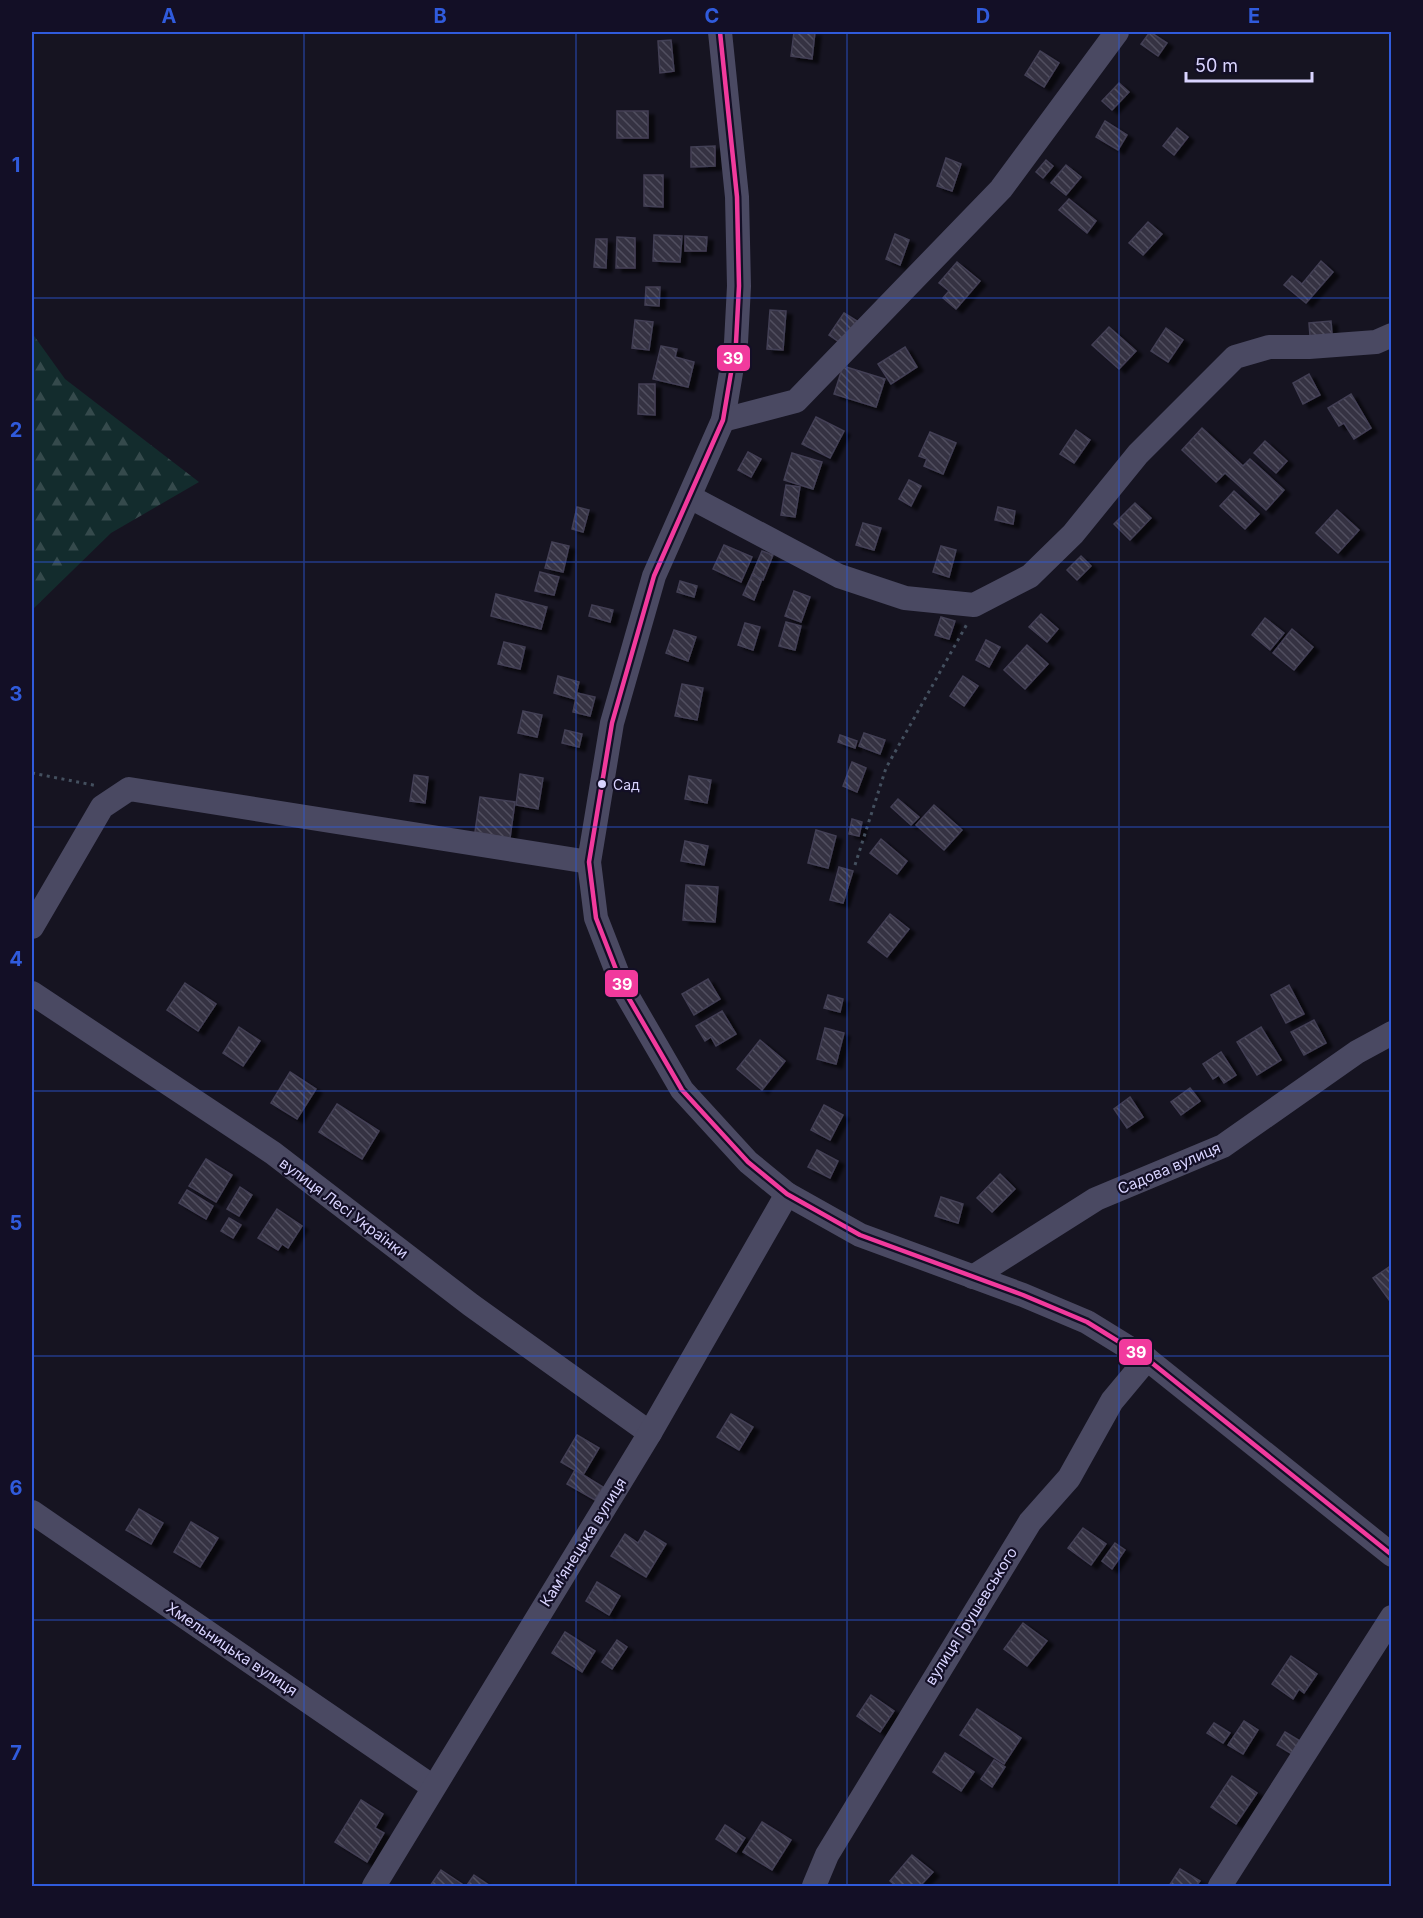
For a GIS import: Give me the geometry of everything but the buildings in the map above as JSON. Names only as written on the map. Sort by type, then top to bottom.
[{"type":"street","points":[[720,32],[737,197],[739,286],[736,343],[723,420],[654,576],[612,723],[589,862],[596,918],[624,990],[682,1090],[748,1162],[787,1194],[860,1235],[1023,1295],[1087,1322],[1147,1359],[1392,1556]]},
{"type":"street","points":[[723,420],[796,401],[1001,189],[1117,32]]},
{"type":"street","points":[[690,497],[839,576],[905,598],[974,605],[1030,576],[1073,534],[1138,454],[1235,357],[1269,347],[1309,347],[1376,342],[1392,335]]},
{"type":"street","points":[[32,927],[102,807],[129,789],[589,862]]},
{"type":"street","name":"вулиця Лесі Українки","points":[[32,993],[273,1153],[471,1305],[650,1433]]},
{"type":"street","name":"Садова вулиця","points":[[973,1277],[1096,1199],[1223,1146],[1357,1052],[1392,1033]]},
{"type":"street","name":"Камʼянецька вулиця","points":[[374,1887],[650,1433],[787,1194]]},
{"type":"street","name":"вулиця Грушевського","points":[[814,1887],[827,1855],[971,1614],[1030,1522],[1069,1478],[1112,1401],[1147,1359]]},
{"type":"street","name":"Хмельницька вулиця","points":[[32,1512],[433,1787]]},
{"type":"street","points":[[1220,1887],[1392,1617]]},
{"type":"path","points":[[855,865],[886,768],[963,634],[974,605]]},
{"type":"path","points":[[32,773],[90,785],[129,789]]},
{"type":"green space","points":[[32,333],[65,379],[199,482],[111,533],[32,610]]},
{"type":"transit line","name":"39","points":[[720,32],[737,197],[739,286],[736,343],[723,420],[654,576],[612,723],[589,862],[596,918],[624,990],[682,1090],[748,1162],[787,1194],[860,1235],[1023,1295],[1087,1322],[1147,1359],[1392,1555]]},
{"type":"place","name":"Сад","points":[[602,784]]}]
